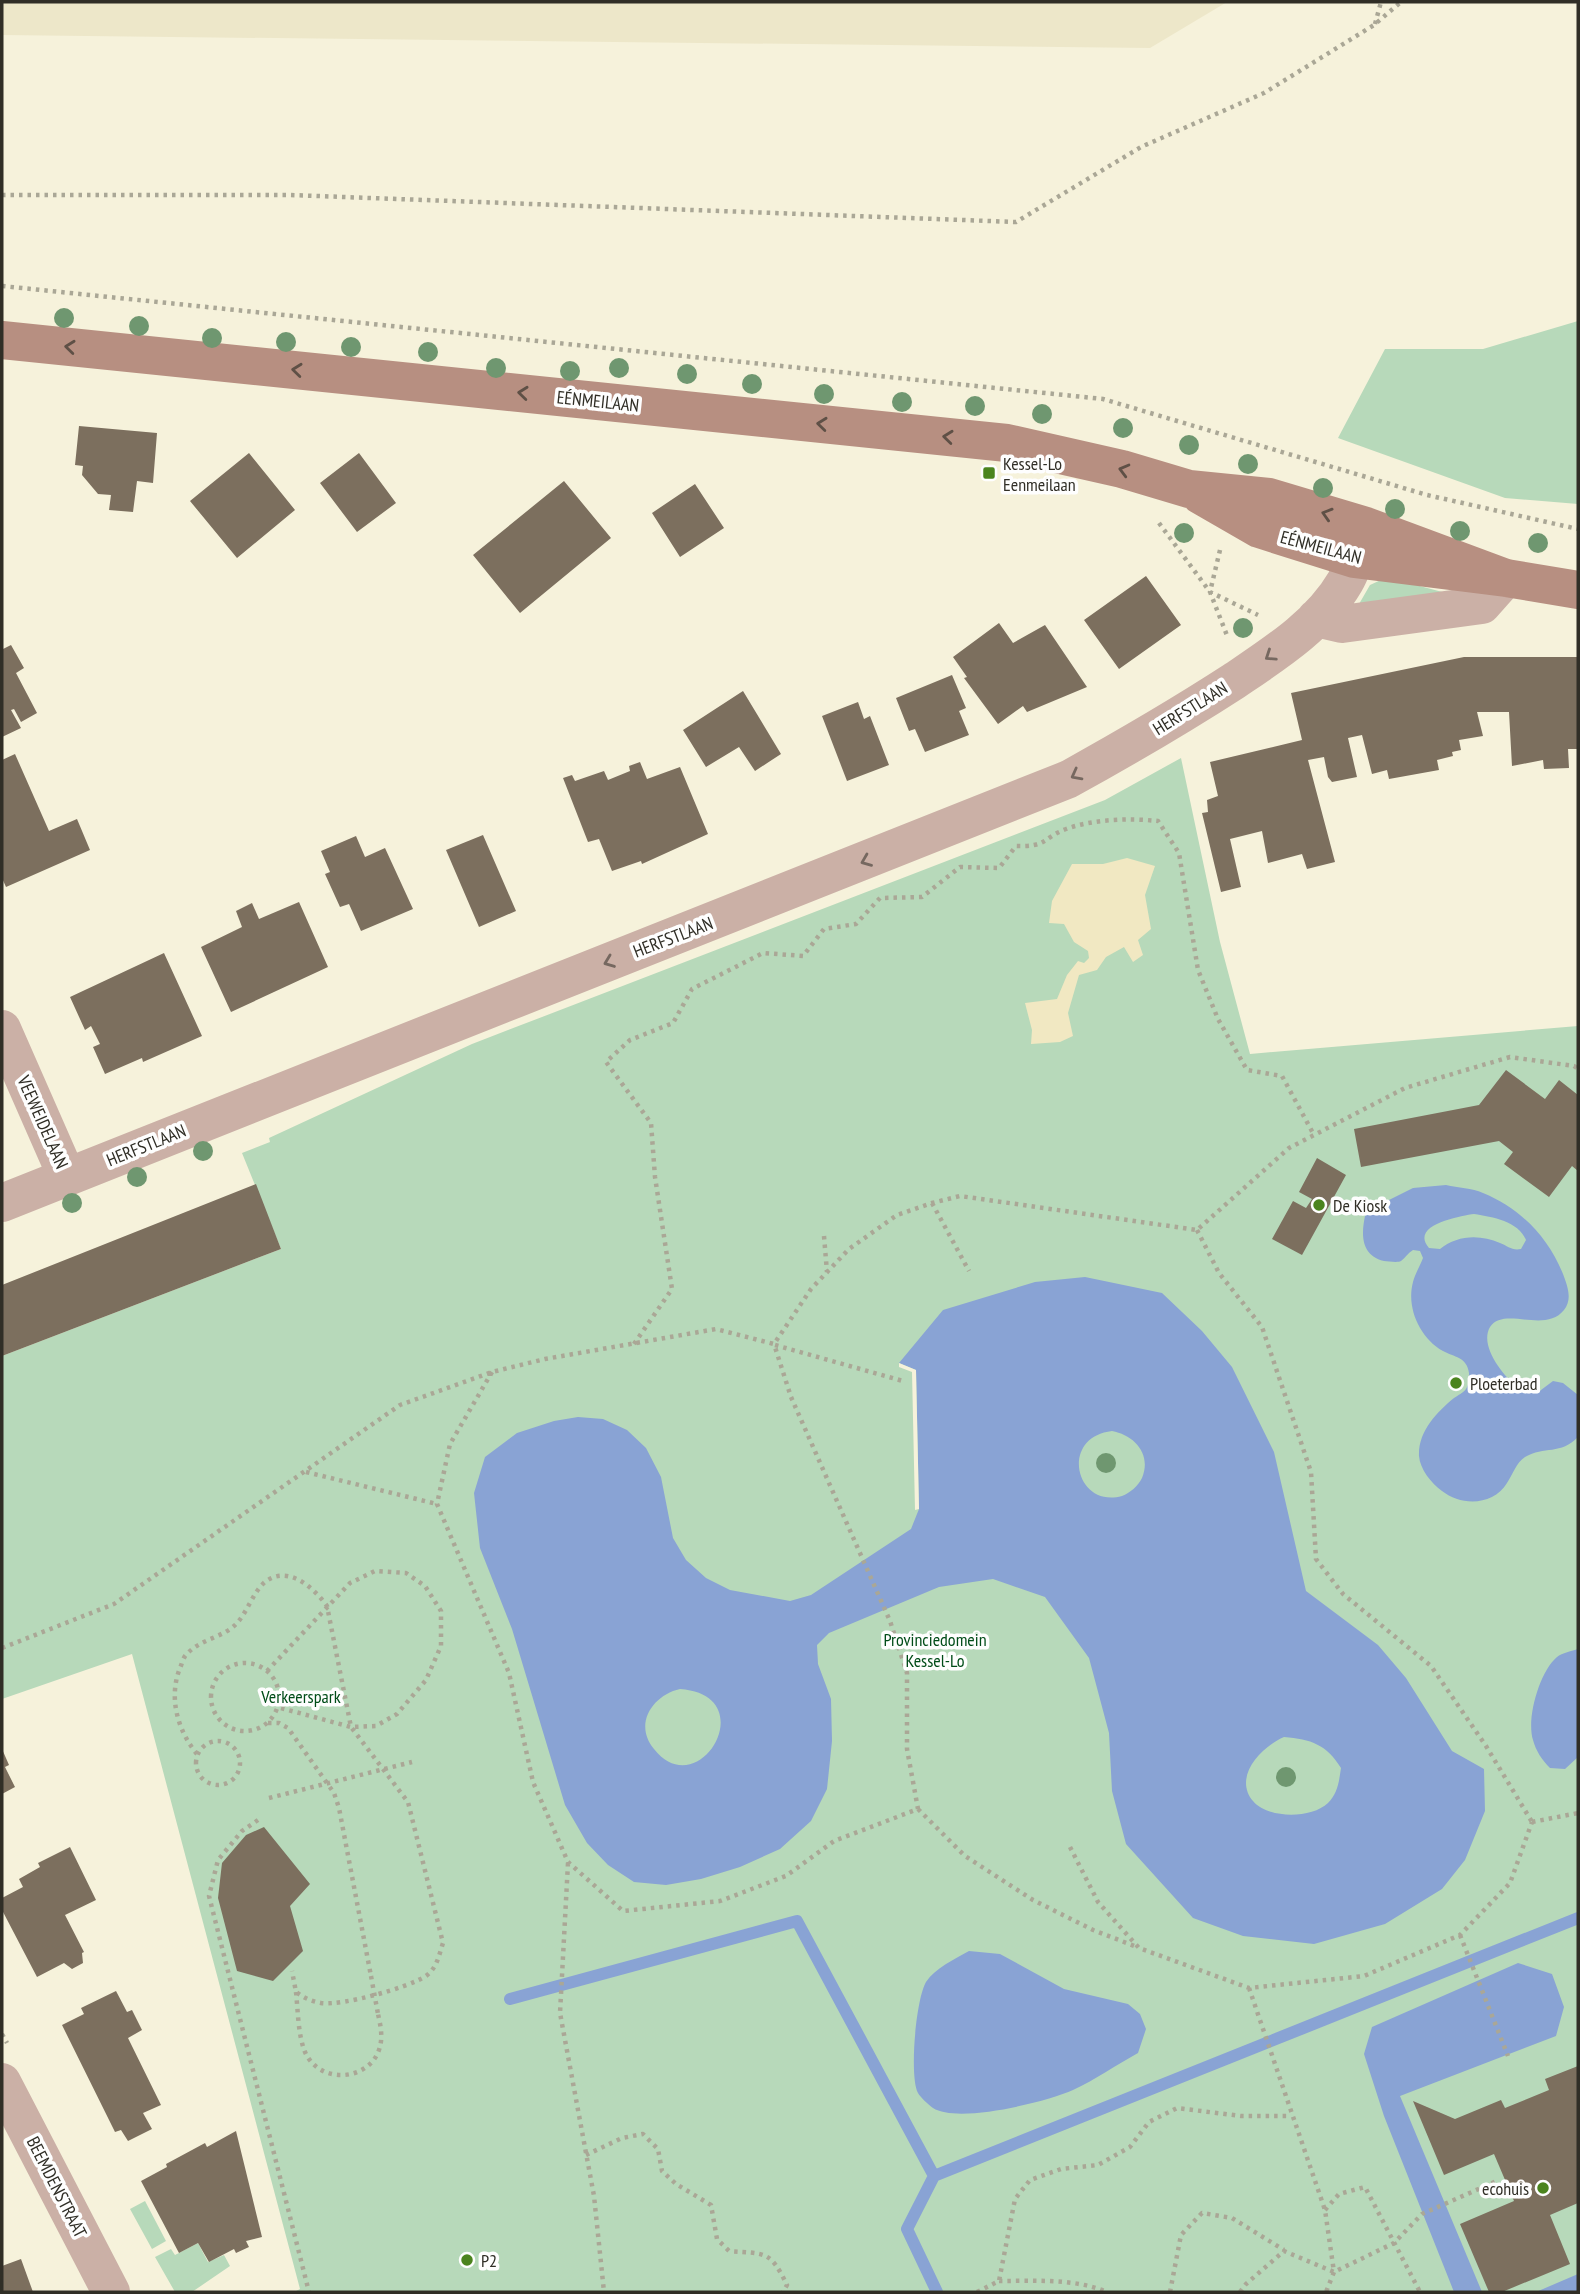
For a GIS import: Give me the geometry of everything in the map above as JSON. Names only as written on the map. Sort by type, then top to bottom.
[{"type":"street","name":"EÉNMEILAAN","points":[[2,340],[1007,443],[1122,469],[1189,489],[1269,497],[1360,542]]},
{"type":"street","name":"EÉNMEILAAN","points":[[1189,489],[1259,529],[1360,542],[1506,578],[1578,590]]},
{"type":"street","name":"HERFSTLAAN","points":[[2,1203],[1069,779],[1143,738],[1250,670],[1305,628],[1344,583],[1360,542]]},
{"type":"street","points":[[1305,628],[1482,605],[1506,578]]},
{"type":"street","name":"VEEWEIDELAAN","points":[[2,1029],[67,1177]]},
{"type":"street","name":"BEEMDENSTRAAT","points":[[2,2082],[111,2292]]},
{"type":"path","points":[[1374,25],[1381,2]]},
{"type":"path","points":[[2,195],[290,195],[1016,222],[1141,147],[1264,93],[1374,25],[1401,2]]},
{"type":"path","points":[[1210,592],[1228,512]]},
{"type":"path","points":[[1159,522],[1210,592],[1234,650],[1250,670]]},
{"type":"path","points":[[1210,592],[1274,621],[1305,628]]},
{"type":"path","points":[[634,1344],[672,1289],[655,1177],[651,1123],[606,1062],[630,1040],[673,1023],[692,989],[763,953],[803,956],[824,929],[856,924],[880,898],[922,897],[961,867],[999,868],[1016,846],[1036,847],[1066,829],[1129,818],[1158,821],[1179,853],[1198,970],[1218,1019],[1247,1070],[1282,1076],[1314,1135]]},
{"type":"path","points":[[774,1344],[811,1289],[849,1249],[897,1215],[932,1203],[960,1196],[1197,1230],[1289,1148],[1405,1088],[1510,1057],[1574,1066],[1578,1069]]},
{"type":"path","points":[[932,1203],[969,1271]]},
{"type":"path","points":[[1197,1230],[1219,1273],[1262,1327],[1311,1472],[1316,1559],[1343,1594],[1431,1665],[1486,1746],[1532,1822]]},
{"type":"path","points":[[824,1236],[827,1272]]},
{"type":"path","points":[[2,1648],[114,1604],[400,1405],[492,1373],[545,1359],[716,1329],[903,1381]]},
{"type":"path","points":[[774,1344],[791,1397],[890,1620],[907,1673],[907,1749],[918,1809],[965,1856],[1033,1900],[1093,1930],[1249,1988],[1364,1976],[1460,1937],[1510,1883],[1532,1822]]},
{"type":"path","points":[[492,1373],[450,1444],[437,1504],[509,1673],[533,1782],[568,1862],[623,1911],[720,1901],[786,1877],[834,1841],[918,1809]]},
{"type":"path","points":[[306,1472],[437,1504]]},
{"type":"path","points":[[267,1671],[350,1583],[375,1571],[406,1573],[425,1586],[441,1611],[441,1646],[426,1680],[397,1714],[376,1726],[351,1727],[278,1707]]},
{"type":"path","points":[[197,1754],[207,1744],[227,1743],[237,1752],[237,1774],[225,1784],[210,1784],[198,1774],[197,1754],[185,1739],[174,1701],[177,1677],[186,1654],[236,1624],[264,1583],[280,1575],[303,1581],[316,1591],[327,1606],[351,1727],[408,1802],[443,1943],[438,1962],[427,1975],[397,1989],[324,2003],[309,2000],[296,1992]]},
{"type":"path","points":[[236,1664],[257,1665],[267,1671],[278,1690],[278,1707],[268,1723],[247,1732],[235,1731],[225,1726],[216,1717],[210,1696],[212,1685],[218,1676],[226,1668],[236,1664]]},
{"type":"path","points":[[268,1723],[279,1723],[288,1728],[334,1793],[340,1808],[378,2014],[381,2042],[369,2065],[346,2076],[333,2075],[311,2062],[304,2051],[292,1971]]},
{"type":"path","points":[[269,1798],[412,1762]]},
{"type":"path","points":[[1532,1822],[1578,1813]]},
{"type":"path","points":[[258,1820],[242,1831],[218,1860],[208,1896],[309,2292]]},
{"type":"path","points":[[1070,1847],[1098,1902],[1139,1948]]},
{"type":"path","points":[[568,1862],[560,2013],[594,2196],[604,2292]]},
{"type":"path","points":[[1460,1937],[1508,2056]]},
{"type":"path","points":[[1249,1988],[1325,2210],[1334,2272],[1326,2292]]},
{"type":"path","points":[[999,2281],[1015,2199],[1030,2180],[1061,2169],[1098,2165],[1130,2147],[1149,2122],[1177,2108],[1241,2116],[1292,2116]]},
{"type":"path","points":[[586,2155],[622,2138],[643,2134],[658,2149],[662,2171],[676,2184],[711,2205],[717,2239],[729,2251],[761,2253],[776,2261],[787,2285],[783,2292]]},
{"type":"path","points":[[1170,2292],[1181,2235],[1202,2213],[1232,2218],[1284,2250],[1334,2272],[1394,2243],[1422,2214],[1499,2180]]},
{"type":"path","points":[[1325,2210],[1339,2194],[1365,2187],[1420,2292]]},
{"type":"path","points":[[1240,2292],[1284,2250]]},
{"type":"path","points":[[977,2292],[999,2281],[1049,2281],[1098,2288],[1107,2292]]},
{"type":"shaded area","points":[[2,2],[1227,2],[1150,48],[2,35]]},
{"type":"green space","points":[[1578,321],[1578,504],[1505,498],[1338,438],[1385,349],[1483,349]]},
{"type":"green space","points":[[1383,579],[1446,593],[1355,611],[1370,585]]},
{"type":"green space","name":"Provinciedomein Kessel-Lo","points":[[1181,758],[1220,942],[1250,1054],[1578,1026],[1578,2292],[294,2292],[300,2289],[132,1654],[2,1699],[2,1356],[281,1249],[242,1153],[270,1142],[269,1138],[472,1044],[1105,800]]},
{"type":"green space","points":[[145,2201],[166,2241],[152,2249],[130,2209]]},
{"type":"green space","points":[[198,2243],[208,2262],[224,2255],[230,2266],[192,2292],[175,2292],[155,2257],[171,2249],[175,2255]]},
{"type":"sand","points":[[1127,858],[1155,866],[1145,895],[1151,929],[1138,940],[1143,955],[1133,962],[1124,947],[1106,957],[1097,970],[1079,975],[1068,1013],[1073,1036],[1060,1042],[1031,1044],[1032,1030],[1025,1003],[1057,999],[1067,975],[1078,961],[1084,963],[1089,958],[1088,951],[1074,942],[1064,924],[1049,923],[1052,901],[1072,864],[1103,864]]},
{"type":"water","points":[[1446,1185],[1470,1189],[1509,1207],[1521,1215],[1541,1236],[1557,1261],[1567,1287],[1567,1306],[1556,1317],[1546,1320],[1496,1321],[1487,1335],[1494,1360],[1519,1388],[1537,1393],[1553,1381],[1563,1383],[1578,1395],[1578,1437],[1565,1446],[1522,1459],[1501,1491],[1485,1500],[1467,1501],[1450,1496],[1430,1480],[1420,1461],[1420,1447],[1425,1430],[1441,1409],[1466,1389],[1469,1373],[1463,1361],[1443,1351],[1428,1338],[1413,1312],[1411,1292],[1423,1258],[1420,1251],[1413,1250],[1399,1262],[1384,1261],[1371,1254],[1364,1243],[1365,1216],[1379,1205],[1413,1188]],"holes":[[[1474,1214],[1504,1221],[1517,1228],[1526,1240],[1521,1249],[1513,1249],[1477,1237],[1454,1241],[1440,1249],[1429,1248],[1425,1240],[1426,1233],[1431,1228],[1448,1220]]]},
{"type":"water","points":[[1085,1277],[1162,1293],[1202,1331],[1232,1367],[1274,1452],[1306,1591],[1378,1645],[1406,1678],[1452,1751],[1484,1769],[1485,1811],[1465,1860],[1442,1889],[1385,1924],[1314,1944],[1243,1936],[1193,1918],[1126,1844],[1112,1791],[1109,1733],[1089,1658],[1045,1597],[993,1579],[939,1587],[829,1633],[817,1645],[818,1664],[831,1699],[832,1741],[827,1789],[811,1821],[780,1849],[740,1867],[701,1879],[666,1885],[634,1882],[608,1865],[587,1843],[565,1805],[512,1629],[480,1548],[474,1493],[485,1457],[517,1433],[554,1421],[578,1417],[603,1419],[627,1430],[646,1448],[661,1477],[673,1538],[686,1560],[706,1578],[730,1590],[790,1601],[811,1595],[911,1529],[919,1509],[916,1370],[899,1363],[943,1310],[1035,1282]],"holes":[[[1112,1431],[1134,1441],[1145,1461],[1142,1478],[1131,1491],[1122,1496],[1106,1497],[1093,1492],[1084,1483],[1079,1458],[1085,1446],[1095,1436]],[[680,1689],[705,1696],[718,1709],[721,1726],[715,1743],[704,1757],[689,1765],[671,1763],[654,1749],[645,1730],[649,1712],[654,1704],[670,1692]],[[1284,1737],[1302,1739],[1324,1749],[1336,1760],[1341,1768],[1340,1778],[1328,1803],[1311,1812],[1290,1815],[1269,1811],[1253,1801],[1247,1791],[1248,1772],[1259,1755]]]},
{"type":"water","points":[[1578,1649],[1578,1757],[1565,1769],[1550,1768],[1533,1740],[1533,1708],[1540,1684],[1551,1664],[1559,1656]]},
{"type":"water","points":[[969,1951],[1000,1954],[1064,1989],[1128,2004],[1140,2014],[1146,2029],[1138,2053],[1081,2086],[1043,2100],[981,2113],[962,2114],[933,2108],[919,2095],[915,2084],[914,2055],[919,2004],[922,1991],[930,1977]]},
{"type":"water","points":[[1518,1963],[1552,1974],[1564,2007],[1556,2036],[1400,2096],[1482,2292],[1454,2292],[1384,2116],[1364,2054],[1372,2027]]},
{"type":"water","points":[[1578,2274],[1578,2292],[1536,2292]]},
{"type":"pier","points":[[899,1363],[916,1370],[919,1509],[915,1510],[912,1372],[899,1367]]},
{"type":"building","points":[[79,426],[157,433],[153,483],[137,481],[133,512],[109,510],[111,495],[98,494],[82,475],[83,466],[75,465]]},
{"type":"building","points":[[249,453],[295,510],[237,558],[190,501]]},
{"type":"building","points":[[359,453],[396,503],[357,532],[320,483]]},
{"type":"building","points":[[564,481],[611,538],[520,613],[473,555]]},
{"type":"building","points":[[695,484],[724,528],[680,557],[652,513]]},
{"type":"building","points":[[1146,576],[1181,625],[1119,669],[1084,620]]},
{"type":"building","points":[[999,623],[1013,643],[1045,625],[1087,687],[1027,712],[1023,706],[998,724],[964,678],[967,677],[953,657]]},
{"type":"building","points":[[11,645],[24,668],[16,673],[37,713],[21,722],[14,709],[11,710],[21,728],[2,737],[2,648]]},
{"type":"building","points":[[1464,657],[1578,657],[1578,749],[1568,749],[1569,768],[1544,769],[1543,760],[1512,766],[1509,712],[1477,712],[1483,736],[1459,740],[1461,750],[1452,752],[1453,756],[1437,760],[1439,770],[1389,779],[1387,770],[1372,774],[1362,735],[1348,738],[1357,777],[1332,782],[1328,777],[1324,757],[1308,760],[1335,862],[1307,869],[1302,854],[1268,863],[1262,831],[1230,839],[1241,887],[1221,892],[1202,813],[1208,812],[1207,800],[1218,796],[1210,762],[1302,740],[1291,693]]},
{"type":"building","points":[[952,675],[966,708],[959,711],[969,735],[925,752],[915,729],[909,731],[896,698]]},
{"type":"building","points":[[743,691],[781,754],[755,771],[739,747],[706,767],[683,730]]},
{"type":"building","points":[[858,702],[864,719],[870,716],[889,765],[847,781],[822,716]]},
{"type":"building","points":[[15,754],[49,831],[77,819],[90,850],[6,887],[2,878],[2,760]]},
{"type":"building","points":[[640,762],[647,779],[680,767],[708,834],[642,864],[641,861],[612,871],[599,839],[588,842],[563,778],[572,775],[575,781],[604,771],[608,780],[630,771],[629,766]]},
{"type":"building","points":[[483,835],[516,911],[479,927],[446,850]]},
{"type":"building","points":[[356,836],[365,857],[385,848],[413,909],[361,931],[349,904],[340,907],[325,874],[330,872],[321,851]]},
{"type":"building","points":[[299,902],[328,967],[231,1012],[201,947],[242,927],[236,911],[252,903],[259,919]]},
{"type":"building","points":[[164,953],[202,1036],[143,1062],[142,1058],[105,1074],[93,1047],[100,1044],[91,1026],[85,1030],[70,997]]},
{"type":"building","points":[[1506,1070],[1545,1099],[1559,1080],[1578,1095],[1578,1171],[1572,1166],[1549,1197],[1504,1164],[1513,1152],[1499,1141],[1361,1167],[1354,1129],[1479,1105]]},
{"type":"building","name":"De Kiosk","points":[[1317,1158],[1346,1175],[1302,1255],[1272,1239],[1293,1201],[1306,1208],[1312,1199],[1299,1192]]},
{"type":"building","points":[[256,1184],[281,1249],[2,1356],[2,1285]]},
{"type":"building","points":[[2,1749],[9,1765],[5,1767],[15,1787],[2,1794]]},
{"type":"building","points":[[264,1827],[310,1884],[290,1906],[303,1951],[273,1981],[237,1971],[218,1898],[222,1863],[246,1835]]},
{"type":"building","points":[[70,1847],[96,1900],[65,1915],[84,1952],[83,1963],[72,1969],[64,1963],[37,1977],[2,1910],[2,1898],[23,1887],[19,1879],[40,1867],[38,1863]]},
{"type":"building","points":[[116,1991],[127,2012],[132,2010],[142,2030],[128,2038],[161,2105],[143,2113],[152,2129],[128,2141],[121,2130],[115,2132],[62,2025],[84,2014],[81,2008]]},
{"type":"building","name":"ecohuis","points":[[1578,2066],[1578,2203],[1550,2215],[1570,2264],[1502,2292],[1489,2292],[1460,2224],[1514,2201],[1494,2154],[1444,2175],[1413,2101],[1455,2119],[1501,2100],[1505,2108],[1549,2090],[1545,2079]]},
{"type":"building","points":[[236,2131],[262,2237],[246,2241],[249,2247],[236,2253],[234,2249],[209,2262],[198,2243],[179,2253],[141,2181],[205,2143],[207,2147]]},
{"type":"building","points":[[21,2259],[33,2292],[2,2292],[2,2266]]},
{"type":"waterway","points":[[510,1999],[797,1921],[934,2176],[1578,1918]]},
{"type":"waterway","points":[[934,2176],[907,2229],[937,2292]]},
{"type":"place","name":"Kessel-Lo Eenmeilaan","points":[[989,473]]},
{"type":"place","name":"De Kiosk","points":[[1319,1205]]},
{"type":"place","name":"Ploeterbad","points":[[1456,1383]]},
{"type":"place","name":"ecohuis","points":[[1543,2188]]},
{"type":"place","name":"P2","points":[[467,2260]]},
{"type":"park label","name":"Verkeerspark","points":[[301,1696]]}]
